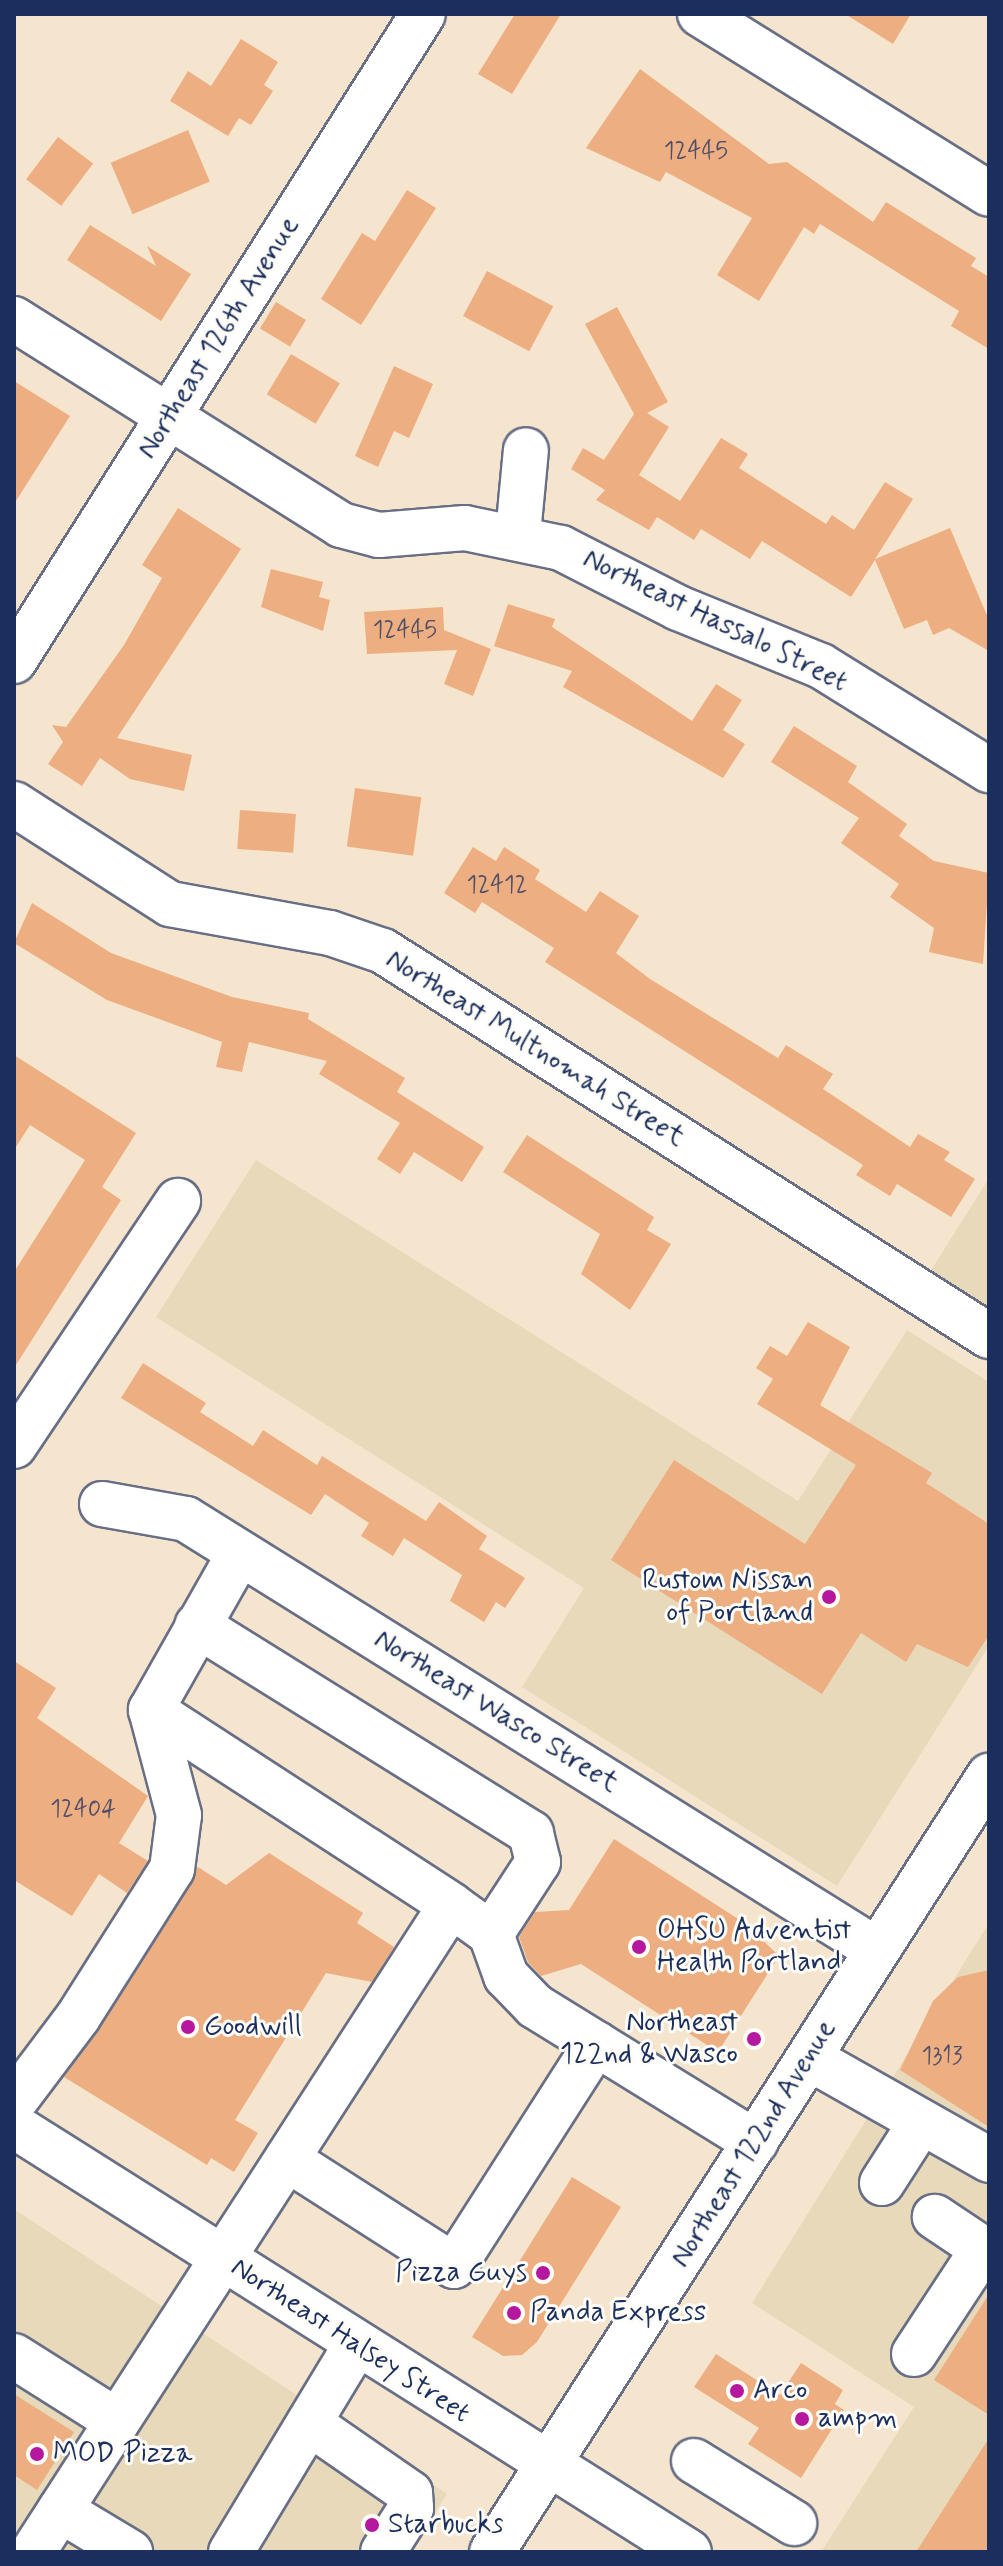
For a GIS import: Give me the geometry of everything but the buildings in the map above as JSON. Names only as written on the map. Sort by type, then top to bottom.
[{"type":"street","name":"Northeast 126th Avenue","points":[[14,661],[423,14]]},
{"type":"street","points":[[701,14],[989,194]]},
{"type":"street","name":"Northeast Hassalo Street","points":[[14,319],[341,525],[379,535],[465,528],[518,534],[821,666],[989,770]]},
{"type":"street","points":[[518,534],[526,450]]},
{"type":"street","name":"Northeast Multnomah Street","points":[[14,804],[170,904],[330,933],[383,951],[989,1336]]},
{"type":"street","points":[[14,1446],[178,1201]]},
{"type":"street","name":"Northeast Wasco Street","points":[[102,1504],[186,1519],[877,1950]]},
{"type":"street","points":[[14,2102],[54,2040],[78,2017],[172,1869],[179,1815],[151,1710],[240,1553]]},
{"type":"street","points":[[197,1625],[531,1833],[538,1862],[491,1934]]},
{"type":"street","points":[[151,1710],[491,1934],[506,1976],[535,2006],[755,2142]]},
{"type":"street","name":"Northeast 122nd Avenue","points":[[492,2552],[989,1776]]},
{"type":"street","points":[[33,2552],[451,1905]]},
{"type":"street","points":[[287,2159],[454,2266],[596,2044]]},
{"type":"street","points":[[809,2058],[989,2160]]},
{"type":"street","points":[[882,2183],[921,2122]]},
{"type":"street","name":"Northeast Halsey Street","points":[[14,2126],[356,2345],[689,2552]]},
{"type":"street","points":[[914,2354],[983,2249],[935,2217]]},
{"type":"street","points":[[234,2551],[356,2345]]},
{"type":"street","points":[[14,2356],[117,2421]]},
{"type":"street","points":[[309,2423],[410,2493],[411,2508],[383,2552]]},
{"type":"street","points":[[694,2461],[794,2523]]},
{"type":"street","points":[[60,2510],[130,2552]]},
{"type":"shaded area","points":[[256,1160],[798,1501],[907,1330],[989,1382],[989,1646],[837,1886],[522,1687],[584,1588],[156,1317]]},
{"type":"shaded area","points":[[989,1178],[989,1309],[930,1272]]},
{"type":"shaded area","points":[[989,1923],[989,2552],[821,2552],[914,2407],[752,2303]]},
{"type":"shaded area","points":[[14,2209],[447,2494],[410,2552],[14,2552]]},
{"type":"place","name":"Rustom Nissan of Portland","points":[[829,1597]]},
{"type":"place","name":"OHSU Adventist Health Portland","points":[[639,1947]]},
{"type":"place","name":"Goodwill","points":[[188,2027]]},
{"type":"place","name":"Northeast 122nd & Wasco","points":[[754,2039]]},
{"type":"place","name":"Pizza Guys","points":[[543,2273]]},
{"type":"place","name":"Panda Express","points":[[514,2313]]},
{"type":"place","name":"Arco","points":[[737,2391]]},
{"type":"place","name":"ampm","points":[[802,2419]]},
{"type":"place","name":"MOD Pizza","points":[[37,2454]]},
{"type":"place","name":"Starbucks","points":[[372,2525]]}]
